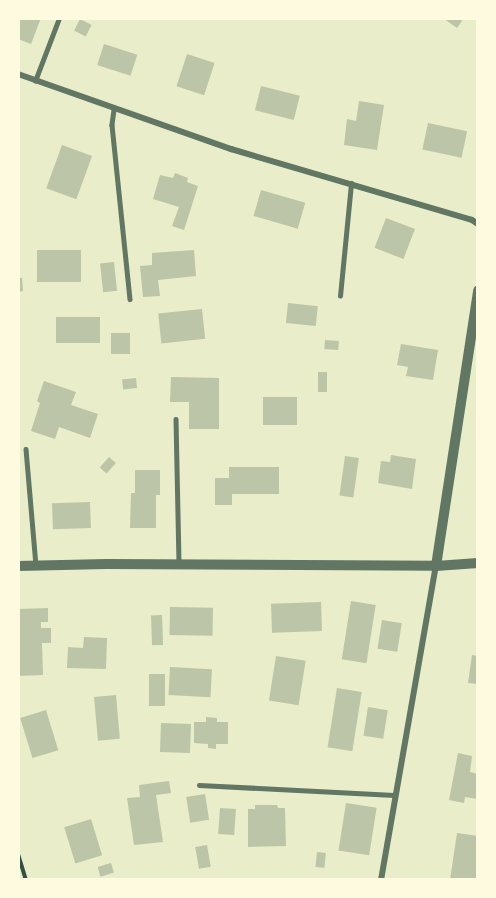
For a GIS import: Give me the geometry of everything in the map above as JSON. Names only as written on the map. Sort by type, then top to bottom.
[{"type":"street","points":[[18,74],[114,110],[231,149],[472,220],[478,224]]},
{"type":"street","points":[[381,880],[394,795],[436,566],[478,290]]},
{"type":"street","points":[[18,566],[436,566],[478,562]]},
{"type":"lane","points":[[35,81],[59,18]]},
{"type":"lane","points":[[114,110],[112,125],[130,299]]},
{"type":"lane","points":[[340,296],[351,184]]},
{"type":"lane","points":[[176,419],[180,565]]},
{"type":"lane","points":[[26,449],[36,565]]},
{"type":"lane","points":[[199,785],[394,795]]},
{"type":"path","points":[[18,854],[26,880]]},
{"type":"building","points":[[18,18],[41,18],[31,44],[18,39]]},
{"type":"building","points":[[443,18],[464,18],[457,28]]},
{"type":"building","points":[[80,19],[92,25],[86,36],[74,31]]},
{"type":"building","points":[[104,44],[137,55],[130,76],[97,65]]},
{"type":"building","points":[[187,54],[215,63],[204,95],[176,86]]},
{"type":"building","points":[[261,86],[300,96],[294,120],[255,110]]},
{"type":"building","points":[[359,101],[384,105],[377,150],[344,145],[347,119],[356,121]]},
{"type":"building","points":[[428,123],[467,131],[462,158],[422,149]]},
{"type":"building","points":[[62,145],[92,156],[76,199],[46,188]]},
{"type":"building","points":[[175,173],[188,178],[187,182],[198,186],[184,230],[172,226],[179,207],[153,199],[160,175],[173,178]]},
{"type":"building","points":[[261,190],[305,203],[298,229],[254,216]]},
{"type":"building","points":[[386,218],[415,229],[403,259],[375,248]]},
{"type":"building","points":[[37,250],[81,250],[81,282],[37,282]]},
{"type":"building","points":[[194,250],[196,276],[158,280],[160,296],[143,297],[140,266],[152,265],[152,253]]},
{"type":"building","points":[[114,262],[117,291],[103,292],[100,263]]},
{"type":"building","points":[[18,278],[22,278],[23,291],[18,292]]},
{"type":"building","points":[[288,303],[318,306],[316,326],[286,323]]},
{"type":"building","points":[[202,309],[205,339],[161,343],[158,314]]},
{"type":"building","points":[[56,317],[100,317],[100,343],[56,343]]},
{"type":"building","points":[[111,333],[130,333],[130,354],[111,354]]},
{"type":"building","points":[[325,340],[339,341],[338,350],[324,349]]},
{"type":"building","points":[[401,344],[438,350],[433,380],[406,376],[408,367],[397,365]]},
{"type":"building","points":[[318,372],[327,372],[327,392],[318,392]]},
{"type":"building","points":[[171,377],[219,378],[219,429],[189,429],[189,402],[170,402]]},
{"type":"building","points":[[136,378],[137,388],[123,389],[122,379]]},
{"type":"building","points":[[44,381],[76,392],[71,405],[98,414],[90,438],[59,427],[55,439],[31,431]]},
{"type":"building","points":[[263,397],[297,397],[297,425],[263,425]]},
{"type":"building","points":[[391,455],[416,459],[412,489],[378,483],[381,461],[390,462]]},
{"type":"building","points":[[345,456],[359,458],[353,498],[339,496]]},
{"type":"building","points":[[109,457],[116,463],[107,473],[100,468]]},
{"type":"building","points":[[229,467],[279,467],[279,494],[232,494],[232,505],[215,505],[215,478],[229,478]]},
{"type":"building","points":[[135,470],[160,470],[160,495],[156,495],[156,528],[130,528],[131,493],[135,493]]},
{"type":"building","points":[[90,502],[91,528],[53,529],[52,503]]},
{"type":"building","points":[[351,601],[376,605],[366,663],[342,659]]},
{"type":"building","points":[[321,602],[322,631],[272,633],[271,604]]},
{"type":"building","points":[[170,607],[213,608],[213,636],[170,635]]},
{"type":"building","points":[[48,608],[48,622],[41,622],[41,628],[51,628],[51,643],[42,643],[43,675],[18,676],[18,609]]},
{"type":"building","points":[[151,615],[162,615],[163,645],[152,645]]},
{"type":"building","points":[[382,620],[402,623],[397,652],[377,649]]},
{"type":"building","points":[[84,637],[107,638],[106,669],[67,668],[68,647],[83,648]]},
{"type":"building","points":[[472,655],[478,656],[478,684],[468,683]]},
{"type":"building","points":[[276,656],[306,661],[299,705],[269,700]]},
{"type":"building","points":[[170,667],[212,669],[210,697],[169,695]]},
{"type":"building","points":[[149,674],[165,674],[165,706],[149,706]]},
{"type":"building","points":[[337,688],[362,692],[352,751],[328,747]]},
{"type":"building","points":[[116,695],[120,739],[98,741],[94,697]]},
{"type":"building","points":[[368,707],[388,710],[383,739],[363,736]]},
{"type":"building","points":[[46,710],[58,750],[32,758],[20,718]]},
{"type":"building","points":[[206,717],[217,718],[217,722],[228,722],[228,744],[216,744],[216,749],[208,748],[208,744],[194,743],[194,722],[206,722]]},
{"type":"building","points":[[161,723],[191,724],[190,753],[160,752]]},
{"type":"building","points":[[458,753],[472,756],[470,772],[478,774],[478,799],[465,797],[464,803],[449,800]]},
{"type":"building","points":[[169,781],[171,793],[156,795],[163,842],[134,845],[127,798],[140,797],[139,785]]},
{"type":"building","points":[[205,794],[209,820],[190,823],[186,797]]},
{"type":"building","points":[[346,803],[377,808],[369,855],[338,850]]},
{"type":"building","points":[[255,805],[277,805],[278,808],[285,808],[286,846],[248,847],[248,809],[255,809]]},
{"type":"building","points":[[220,808],[236,809],[234,835],[218,834]]},
{"type":"building","points":[[91,819],[102,855],[75,864],[64,827]]},
{"type":"building","points":[[457,833],[478,836],[478,880],[450,880]]},
{"type":"building","points":[[207,845],[211,867],[199,869],[195,847]]},
{"type":"building","points":[[317,852],[326,853],[324,868],[315,867]]},
{"type":"building","points":[[111,863],[114,873],[101,877],[98,867]]}]
